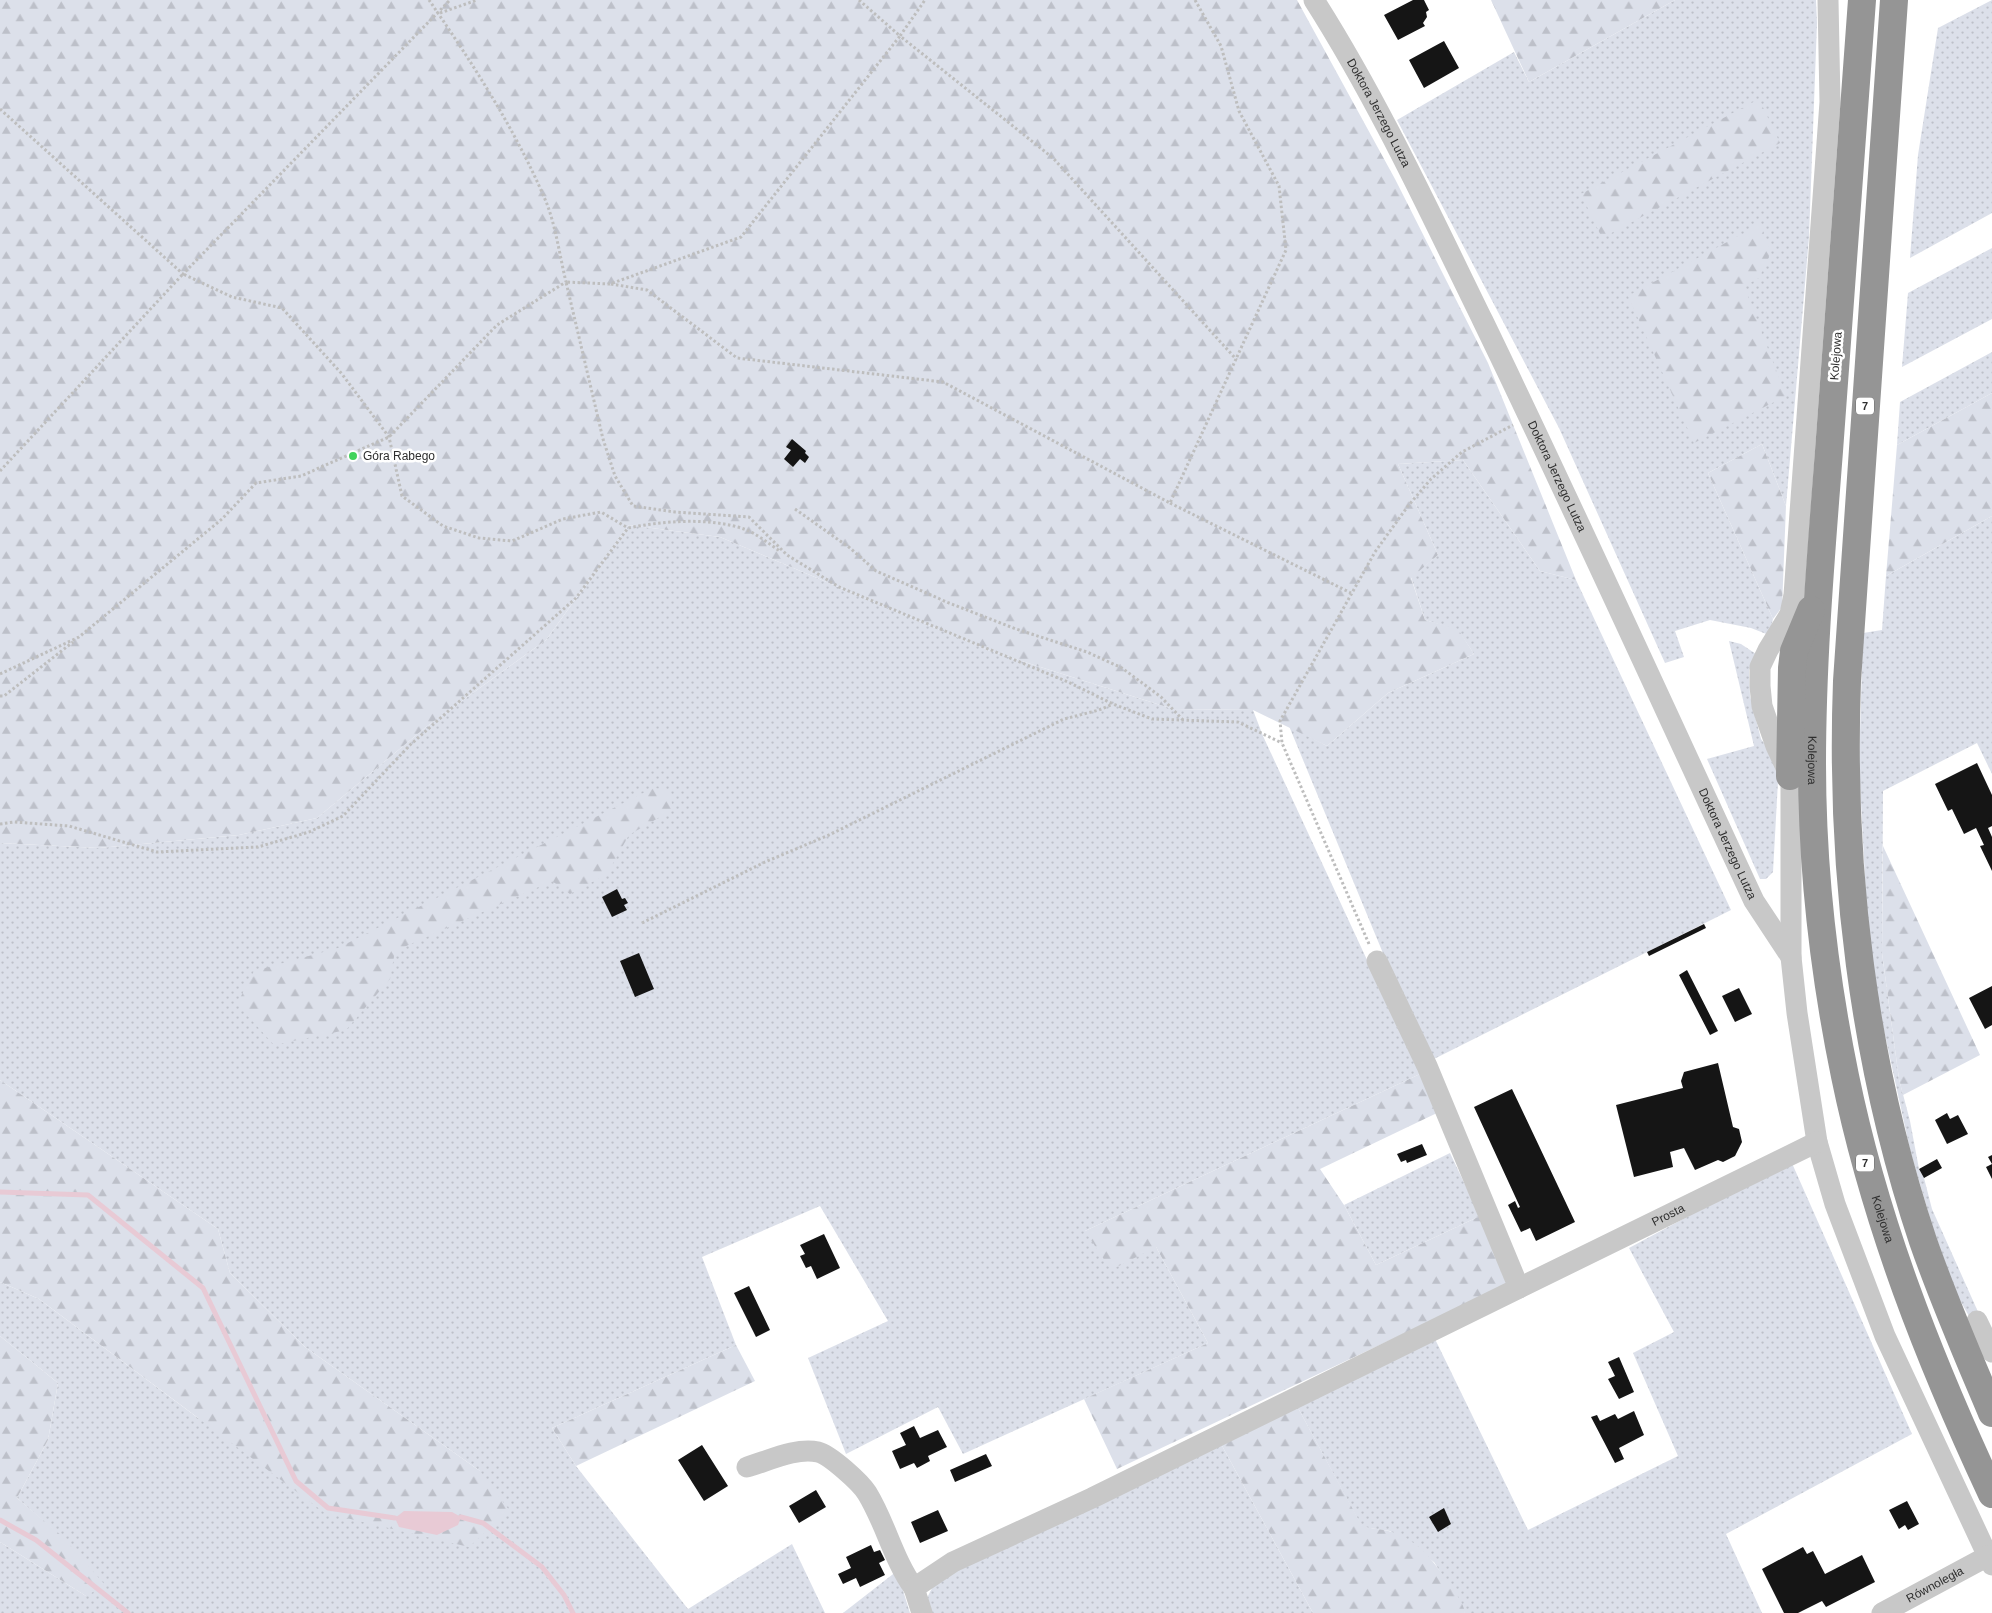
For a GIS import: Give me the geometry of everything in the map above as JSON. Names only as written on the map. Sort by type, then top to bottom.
[{"type":"highway","name":"Kolejowa","points":[[1862,0],[1807,594],[1813,732],[1815,854],[1823,941],[1845,1077],[1869,1178],[1903,1285],[1938,1375],[1992,1494]]},
{"type":"highway","name":"7","points":[[1894,0],[1848,673],[1845,775],[1850,870],[1863,988],[1883,1092],[1897,1147],[1923,1240],[1992,1413]]},
{"type":"highway","points":[[1790,776],[1790,681],[1794,651],[1807,594]]},
{"type":"street","name":"Doktora Jerzego Lutza","points":[[1314,0],[1337,36],[1396,144],[1529,416],[1754,902],[1791,957]]},
{"type":"street","points":[[1807,594],[1830,102],[1828,0]]},
{"type":"street","name":"Kolejowa","points":[[1790,776],[1791,957],[1797,1013],[1817,1142],[1835,1204],[1885,1336],[1990,1560]]},
{"type":"street","points":[[1377,961],[1426,1066],[1519,1288]]},
{"type":"street","name":"Prosta","points":[[914,1588],[960,1558],[1092,1498],[1817,1142]]},
{"type":"street","points":[[1977,1321],[1992,1352]]},
{"type":"street","points":[[747,1467],[797,1453],[818,1452],[838,1464],[867,1492],[901,1571],[914,1588],[922,1613]]},
{"type":"street","name":"Równoległa","points":[[1882,1613],[1990,1560]]},
{"type":"path","points":[[428,0],[468,57],[516,141],[547,206],[603,440],[615,476],[633,506],[676,512],[749,517],[787,555]]},
{"type":"path","points":[[0,470],[183,274],[450,0]]},
{"type":"path","points":[[438,14],[477,0]]},
{"type":"path","points":[[859,0],[900,36],[1053,158],[1236,359]]},
{"type":"path","points":[[610,284],[741,237],[900,36],[925,0]]},
{"type":"path","points":[[1170,503],[1286,250],[1279,186],[1240,110],[1221,46],[1195,0]]},
{"type":"path","points":[[0,109],[183,274],[232,298],[282,308],[342,374],[389,437],[402,496],[443,526],[479,538],[512,541],[563,519],[601,512],[628,528]]},
{"type":"path","points":[[0,696],[4,696],[79,637],[222,519],[256,483],[301,476],[389,437],[497,325],[566,282],[610,284],[647,290],[738,358],[943,382],[1170,503],[1351,593]]},
{"type":"path","points":[[1377,961],[1282,743],[1280,721],[1374,552],[1408,506],[1431,479],[1462,452],[1529,416]]},
{"type":"path","points":[[795,509],[850,548],[876,571],[950,603],[1016,629],[1087,652],[1122,668],[1160,696],[1183,720]]},
{"type":"path","points":[[0,824],[14,822],[69,826],[157,852],[258,847],[309,832],[343,816],[410,745],[576,598],[628,528],[652,523],[713,523],[745,529],[839,587],[1068,682],[1114,704],[1152,719],[1238,722],[1282,743]]},
{"type":"path","points":[[0,674],[79,637]]},
{"type":"path","points":[[642,923],[765,862],[829,835],[1064,719],[1114,704]]},
{"type":"green space","points":[[0,0],[1297,0],[1395,179],[1488,363],[1576,580],[1540,571],[1463,460],[1398,464],[1438,555],[1411,578],[1425,620],[1458,629],[1474,654],[1388,693],[1327,746],[1253,710],[1173,709],[990,651],[720,537],[629,525],[546,640],[426,727],[317,818],[239,835],[99,848],[0,843]]},
{"type":"green space","points":[[1491,0],[1675,0],[1529,82]]},
{"type":"green space","points":[[1675,0],[1816,0],[1817,23],[1809,237],[1786,506],[1762,444],[1708,473],[1773,619],[1769,635],[1751,628],[1710,620],[1675,631],[1684,657],[1665,663],[1559,428],[1397,120],[1514,52],[1529,82]]},
{"type":"green space","points":[[1992,0],[1992,213],[1910,258],[1918,155],[1938,28]]},
{"type":"green space","points":[[1759,99],[1780,143],[1602,238],[1581,194]]},
{"type":"green space","points":[[1760,224],[1771,252],[1759,278],[1744,286],[1786,396],[1694,443],[1628,296]]},
{"type":"green space","points":[[1992,248],[1992,319],[1902,367],[1908,293]]},
{"type":"green space","points":[[1992,352],[1992,393],[1897,445],[1900,402]]},
{"type":"green space","points":[[1992,393],[1992,516],[1886,576],[1897,445]]},
{"type":"green space","points":[[1762,444],[1786,506],[1782,607],[1773,619],[1708,473]]},
{"type":"green space","points":[[1463,460],[1540,571],[1576,580],[1731,910],[1428,1062],[1289,726],[1327,746],[1388,693],[1474,654],[1458,630],[1425,620],[1411,577],[1438,555],[1398,464]]},
{"type":"green space","points":[[1992,516],[1992,774],[1977,743],[1883,791],[1882,953],[1899,1079],[1910,1121],[1919,1169],[1924,1178],[1932,1209],[1979,1314],[1970,1318],[1956,1293],[1933,1228],[1911,1154],[1876,994],[1867,916],[1859,765],[1863,633],[1882,630],[1886,576]]},
{"type":"green space","points":[[629,525],[720,537],[990,651],[1173,709],[1253,710],[1263,736],[1420,1074],[1085,1231],[1156,1247],[1208,1343],[963,1454],[938,1407],[846,1454],[808,1358],[888,1321],[820,1206],[702,1257],[736,1345],[552,1428],[576,1466],[688,1609],[792,1544],[825,1613],[0,1613],[0,1542],[86,1596],[62,1537],[17,1498],[48,1440],[58,1383],[0,1336],[0,1282],[39,1299],[198,1418],[480,1471],[305,1347],[230,1273],[218,1229],[0,1080],[0,843],[99,848],[239,835],[317,818],[426,727],[546,640]]},
{"type":"green space","points":[[1729,641],[1741,644],[1759,656],[1749,670],[1750,696],[1761,739],[1779,763],[1773,872],[1766,879],[1760,879],[1707,759],[1754,746]]},
{"type":"green space","points":[[653,788],[671,790],[672,810],[629,835],[607,874],[570,894],[552,881],[395,951],[390,979],[346,1030],[274,1045],[237,1004],[254,971],[338,948]]},
{"type":"green space","points":[[1883,846],[1980,1055],[1903,1095],[1899,1079],[1882,953]]},
{"type":"green space","points":[[1420,1074],[1437,1113],[1320,1169],[1344,1205],[1376,1265],[1480,1216],[1507,1285],[1117,1469],[1084,1399],[1208,1343],[1156,1247],[1111,1270],[1085,1231]]},
{"type":"green space","points":[[0,1080],[218,1229],[230,1273],[305,1347],[480,1471],[509,1510],[469,1547],[325,1513],[39,1299],[0,1282]]},
{"type":"green space","points":[[1450,1153],[1480,1216],[1376,1265],[1344,1205]]},
{"type":"green space","points":[[1791,1161],[1912,1434],[1726,1534],[1762,1613],[1465,1613],[1434,1562],[1390,1531],[1362,1527],[1297,1406],[1435,1339],[1528,1530],[1678,1456],[1633,1353],[1674,1332],[1629,1248]]},
{"type":"green space","points":[[0,1336],[58,1383],[48,1440],[17,1498],[62,1536],[105,1585],[86,1596],[0,1542]]},
{"type":"green space","points":[[736,1345],[755,1381],[576,1466],[552,1428]]},
{"type":"green space","points":[[1297,1406],[1362,1526],[1392,1532],[1418,1546],[1431,1559],[1456,1593],[1465,1613],[1313,1613],[1220,1442]]},
{"type":"green space","points":[[1220,1442],[1313,1613],[925,1613],[925,1604],[940,1575]]},
{"type":"green space","points":[[897,1571],[910,1613],[843,1613]]},
{"type":"shaded area","points":[[404,1511],[452,1512],[461,1517],[458,1525],[437,1535],[399,1527],[395,1518]]},
{"type":"building","points":[[1413,0],[1424,0],[1429,10],[1426,12],[1427,17],[1423,23],[1425,26],[1398,40],[1384,15]]},
{"type":"building","points":[[1444,41],[1459,68],[1424,88],[1409,60]]},
{"type":"building","points":[[792,439],[806,451],[805,453],[809,457],[805,463],[800,459],[793,467],[784,459],[791,450],[786,447]]},
{"type":"building","points":[[1977,763],[1992,795],[1992,826],[1988,828],[1992,837],[1992,871],[1980,846],[1984,845],[1976,828],[1964,834],[1952,809],[1948,811],[1935,784]]},
{"type":"building","points":[[617,889],[622,899],[625,898],[628,903],[624,905],[627,910],[612,917],[602,897]]},
{"type":"building","points":[[1704,924],[1706,928],[1649,956],[1647,952]]},
{"type":"building","points":[[639,953],[654,989],[635,997],[620,961]]},
{"type":"building","points":[[1687,970],[1718,1031],[1710,1035],[1679,975]]},
{"type":"building","points":[[1992,986],[1992,1025],[1985,1029],[1969,998]]},
{"type":"building","points":[[1739,988],[1752,1014],[1735,1022],[1722,996]]},
{"type":"building","points":[[1718,1063],[1733,1127],[1739,1129],[1742,1142],[1735,1156],[1723,1162],[1718,1160],[1695,1170],[1684,1148],[1670,1152],[1673,1167],[1634,1177],[1616,1105],[1683,1088],[1681,1081],[1684,1072]]},
{"type":"building","points":[[1512,1089],[1575,1222],[1536,1241],[1530,1228],[1521,1232],[1508,1205],[1515,1201],[1518,1208],[1520,1207],[1474,1107]]},
{"type":"building","points":[[1947,1113],[1950,1119],[1958,1115],[1968,1134],[1947,1144],[1935,1120]]},
{"type":"building","points":[[1422,1144],[1427,1155],[1407,1163],[1406,1160],[1401,1162],[1397,1154]]},
{"type":"building","points":[[1992,1155],[1992,1164],[1988,1157]]},
{"type":"building","points":[[1937,1159],[1942,1168],[1924,1178],[1919,1169]]},
{"type":"building","points":[[1992,1164],[1992,1179],[1986,1167]]},
{"type":"building","points":[[824,1234],[840,1268],[817,1279],[811,1266],[806,1268],[800,1256],[805,1254],[800,1245]]},
{"type":"building","points":[[749,1286],[770,1330],[756,1337],[734,1293]]},
{"type":"building","points":[[1619,1357],[1634,1392],[1619,1399],[1608,1379],[1615,1376],[1608,1362]]},
{"type":"building","points":[[1634,1411],[1644,1435],[1619,1448],[1624,1459],[1615,1463],[1591,1417],[1597,1415],[1600,1421],[1615,1414],[1618,1419]]},
{"type":"building","points":[[914,1426],[920,1438],[938,1430],[947,1447],[928,1456],[930,1461],[917,1468],[914,1463],[900,1469],[892,1451],[906,1445],[900,1433]]},
{"type":"building","points":[[702,1445],[728,1486],[704,1501],[678,1460]]},
{"type":"building","points":[[986,1454],[992,1466],[955,1482],[950,1470]]},
{"type":"building","points":[[816,1490],[826,1507],[799,1523],[789,1506]]},
{"type":"building","points":[[1907,1501],[1919,1524],[1908,1530],[1905,1525],[1899,1529],[1889,1510]]},
{"type":"building","points":[[1444,1508],[1451,1524],[1438,1532],[1429,1517]]},
{"type":"building","points":[[938,1510],[948,1531],[920,1543],[911,1522]]},
{"type":"building","points":[[871,1545],[874,1552],[880,1550],[885,1560],[879,1563],[885,1575],[860,1587],[856,1578],[843,1584],[838,1574],[851,1568],[846,1557]]},
{"type":"building","points":[[1803,1547],[1807,1554],[1813,1551],[1825,1574],[1862,1555],[1875,1582],[1826,1607],[1822,1601],[1798,1613],[1784,1613],[1762,1569]]},
{"type":"waterway","points":[[0,1192],[88,1195],[203,1288],[296,1481],[328,1508],[395,1518]]},
{"type":"waterway","points":[[461,1517],[483,1523],[542,1567],[564,1595],[573,1613]]},
{"type":"waterway","points":[[0,1520],[36,1540],[128,1613]]},
{"type":"place","name":"Góra Rabego","points":[[353,456]]}]
